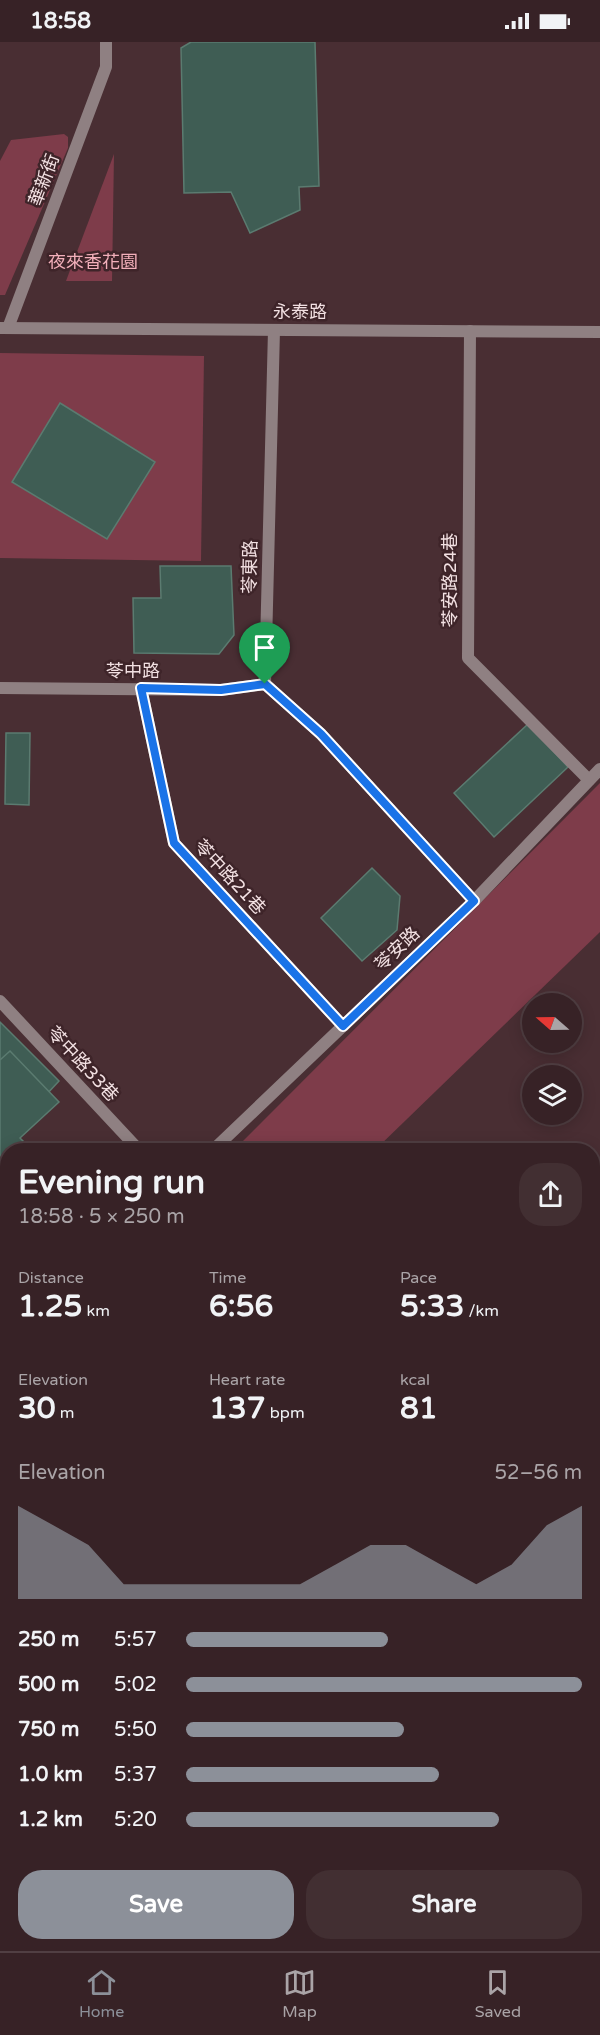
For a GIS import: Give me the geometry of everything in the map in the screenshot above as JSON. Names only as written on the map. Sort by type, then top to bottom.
[{"type":"street","name":"華新街","points":[[4,328],[106,67],[106,42]]},
{"type":"street","name":"永泰路","points":[[4,328],[600,332]]},
{"type":"street","name":"苓東路","points":[[265,684],[274,330]]},
{"type":"street","name":"苓安路24巷","points":[[470,331],[468,658],[589,780]]},
{"type":"street","name":"苓中路","points":[[0,688],[221,690],[265,684]]},
{"type":"street","points":[[265,684],[321,734],[474,901]]},
{"type":"street","name":"苓中路21巷","points":[[141,688],[174,843],[343,1026]]},
{"type":"street","name":"苓安路","points":[[220,1143],[474,901],[600,769]]},
{"type":"street","name":"苓中路33巷","points":[[0,1001],[132,1143]]},
{"type":"green space","points":[[64,134],[68,137],[68,148],[5,295],[0,295],[0,161],[11,140]]},
{"type":"green space","name":"夜來香花園","points":[[114,154],[112,281],[66,281]]},
{"type":"green space","points":[[0,353],[204,356],[201,561],[0,558]]},
{"type":"green space","points":[[600,783],[600,932],[537,993],[522,993],[522,1008],[382,1143],[241,1143]]},
{"type":"building","points":[[191,42],[315,42],[319,186],[299,187],[300,210],[250,233],[231,192],[184,193],[181,48]]},
{"type":"building","points":[[60,403],[155,462],[107,539],[12,482]]},
{"type":"building","points":[[160,566],[231,566],[234,635],[219,654],[134,653],[133,598],[161,598]]},
{"type":"building","points":[[528,724],[568,767],[494,837],[454,793]]},
{"type":"building","points":[[6,733],[30,733],[29,805],[5,804]]},
{"type":"building","points":[[372,868],[400,896],[397,930],[362,961],[321,918]]},
{"type":"building","points":[[0,1022],[59,1081],[3,1143],[0,1143]]},
{"type":"building","points":[[10,1051],[59,1102],[20,1138],[25,1143],[0,1143],[0,1060]]},
{"type":"route","points":[[265,684],[321,734],[474,901],[343,1026],[174,843],[141,688],[221,690],[265,684]]}]
